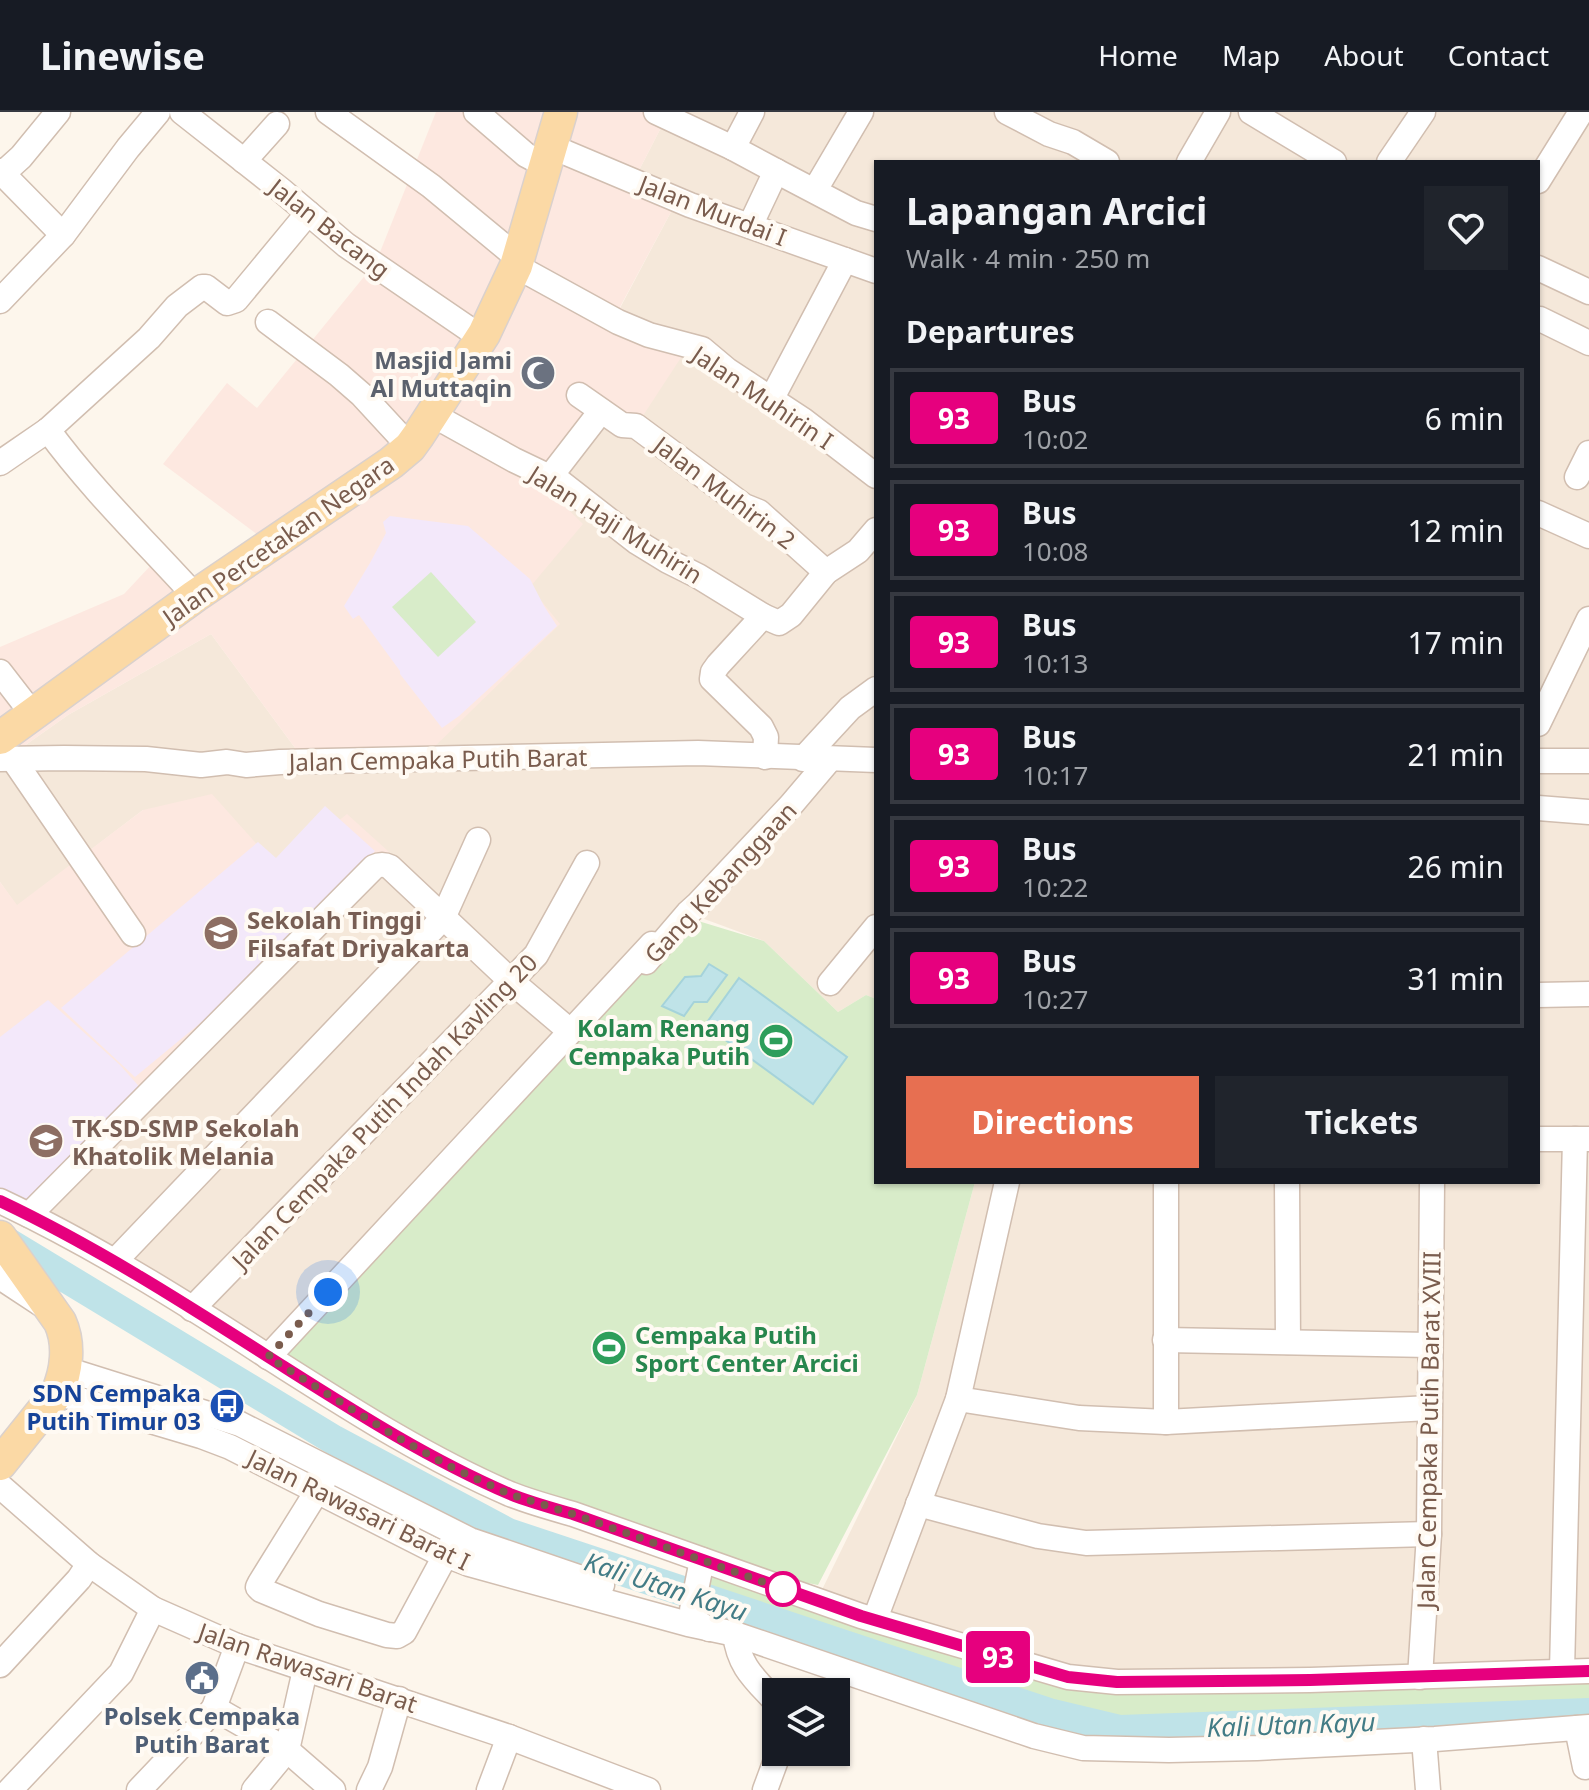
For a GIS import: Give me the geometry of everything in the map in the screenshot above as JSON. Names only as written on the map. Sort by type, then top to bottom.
[{"type":"main road","name":"Jalan Percetakan Negara","points":[[4,752],[31,716],[195,596],[410,447],[482,338],[517,262],[561,112]]},
{"type":"main road","points":[[0,1237],[15,1278],[53,1312],[64,1332],[61,1381],[0,1464]]},
{"type":"street","points":[[58,112],[21,157],[1,173],[63,235]]},
{"type":"street","points":[[0,301],[63,235],[158,112]]},
{"type":"street","name":"Jalan Bacang","points":[[182,112],[210,120],[244,161],[308,213],[369,261],[482,338]]},
{"type":"street","name":"Jalan Muhirin I","points":[[328,112],[431,186],[517,262],[618,322],[649,335],[702,349],[874,474]]},
{"type":"street","name":"Jalan Murdai I","points":[[476,112],[526,155],[548,156],[874,270]]},
{"type":"street","points":[[656,112],[733,148],[856,213],[874,218]]},
{"type":"street","points":[[733,148],[752,112]]},
{"type":"street","points":[[815,190],[861,112]]},
{"type":"street","points":[[1007,112],[1049,134],[1069,152],[1099,160]]},
{"type":"street","points":[[1190,160],[1218,112]]},
{"type":"street","points":[[1251,112],[1331,160]]},
{"type":"street","points":[[1390,160],[1423,112]]},
{"type":"street","points":[[1540,178],[1581,112]]},
{"type":"street","points":[[244,161],[277,124]]},
{"type":"street","points":[[750,226],[776,171]]},
{"type":"street","points":[[0,463],[48,430],[149,338],[177,306],[202,287],[227,303],[236,300],[308,213]]},
{"type":"street","points":[[772,398],[845,260]]},
{"type":"street","points":[[1540,269],[1585,281]]},
{"type":"street","points":[[1540,319],[1589,343]]},
{"type":"street","points":[[268,322],[351,385],[410,447]]},
{"type":"street","name":"Jalan Muhirin 2","points":[[579,395],[622,425],[636,426],[744,506],[759,512],[826,572]]},
{"type":"street","points":[[550,477],[601,411]]},
{"type":"street","name":"Jalan Haji Muhirin","points":[[433,415],[560,482],[637,542],[763,616]]},
{"type":"street","points":[[48,430],[69,459],[195,596]]},
{"type":"street","points":[[1577,477],[1589,453]]},
{"type":"street","points":[[1540,514],[1589,536]]},
{"type":"street","points":[[765,757],[766,737],[761,727],[712,679],[713,672],[763,616],[779,623],[784,621],[826,572],[858,551],[874,532]]},
{"type":"street","points":[[1540,720],[1589,619]]},
{"type":"street","points":[[0,672],[31,716]]},
{"type":"street","points":[[803,759],[850,708],[874,690]]},
{"type":"street","points":[[4,752],[133,934]]},
{"type":"street","name":"Jalan Cempaka Putih Barat","points":[[4,752],[201,765],[698,753],[874,760]]},
{"type":"street","name":"Gang Kebanggaan","points":[[604,996],[611,996],[630,980],[830,759]]},
{"type":"street","points":[[1540,761],[1589,761]]},
{"type":"street","points":[[1540,808],[1589,812]]},
{"type":"street","points":[[115,1261],[443,918],[478,840]]},
{"type":"street","name":"Jalan Cempaka Putih Indah Kavling 20","points":[[192,1309],[536,955],[587,863]]},
{"type":"street","points":[[29,1215],[374,867],[382,864],[390,867],[511,981],[570,1031]]},
{"type":"street","points":[[830,983],[874,929]]},
{"type":"street","points":[[268,1357],[652,944]]},
{"type":"street","points":[[1540,995],[1589,994]]},
{"type":"street","points":[[1540,1139],[1582,1139],[1562,1671]]},
{"type":"street","points":[[875,1619],[958,1399],[1007,1184]]},
{"type":"street","points":[[1166,1184],[1166,1422]]},
{"type":"street","points":[[1287,1184],[1288,1342]]},
{"type":"street","name":"Jalan Cempaka Putih Barat XVIII","points":[[1420,1677],[1429,1534],[1432,1184]]},
{"type":"street","points":[[0,1201],[115,1261],[395,1436],[509,1494],[701,1565],[1050,1672],[1117,1682],[1589,1671]]},
{"type":"street","points":[[1165,1340],[1430,1345]]},
{"type":"street","name":"Jalan Rawasari Barat I","points":[[61,1381],[240,1424],[330,1469],[451,1544],[469,1564],[571,1584],[679,1611],[693,1607]]},
{"type":"street","name":"Jalan Rawasari Barat I","points":[[61,1381],[230,1447],[318,1492],[451,1544]]},
{"type":"street","points":[[958,1399],[1079,1418],[1166,1422],[1429,1408]]},
{"type":"street","points":[[330,1469],[260,1583],[258,1587],[261,1590],[319,1614],[397,1636],[404,1632],[451,1544]]},
{"type":"street","name":"Jalan Rawasari Barat","points":[[0,1486],[89,1564],[153,1609],[237,1646],[509,1737],[635,1788]]},
{"type":"street","points":[[918,1504],[1038,1536],[1086,1543],[1429,1534]]},
{"type":"street","points":[[0,1665],[79,1579],[89,1564]]},
{"type":"street","points":[[701,1565],[693,1607],[698,1623],[709,1629]]},
{"type":"street","name":"Jalan Rawasari Barat I","points":[[571,1584],[709,1629],[735,1634],[1034,1736],[1083,1748],[1242,1748],[1583,1727]]},
{"type":"street","points":[[10,1790],[121,1673],[153,1609]]},
{"type":"street","points":[[735,1634],[741,1661],[762,1686]]},
{"type":"street","points":[[139,1790],[214,1708],[237,1646]]},
{"type":"street","points":[[260,1783],[287,1750],[305,1670]]},
{"type":"street","points":[[369,1790],[380,1767],[399,1699]]},
{"type":"street","points":[[214,1708],[287,1750],[333,1790]]},
{"type":"street","points":[[1583,1727],[1585,1767]]},
{"type":"street","points":[[489,1790],[509,1737]]},
{"type":"street","points":[[1424,1739],[1428,1790]]},
{"type":"street","points":[[765,1790],[774,1766]]},
{"type":"shaded area","points":[[436,112],[669,112],[632,184],[672,210],[620,307],[682,356],[631,434],[607,420],[547,489],[583,524],[530,587],[560,624],[426,755],[301,756],[211,634],[68,715],[0,763],[0,647],[124,594],[167,548],[196,585],[258,535],[163,464],[227,383],[257,408],[376,262]]},
{"type":"shaded area","points":[[669,112],[1589,112],[1589,1671],[1117,1682],[817,1600],[917,1395],[974,1184],[1540,1184],[1540,160],[874,160],[874,998],[866,995],[838,1012],[764,941],[688,913],[268,1357],[29,1215],[398,862],[279,869],[143,810],[17,906],[0,882],[0,763],[68,715],[211,634],[301,756],[530,587],[547,489],[607,420],[682,356],[620,308],[672,210],[632,184]]},
{"type":"shaded area","points":[[390,516],[468,526],[530,579],[557,626],[442,728],[359,615],[353,619],[344,606],[386,533],[383,522]]},
{"type":"shaded area","points":[[212,794],[279,869],[347,814],[399,861],[29,1215],[0,1201],[0,882],[17,905],[143,810]]},
{"type":"shaded area","name":"Sekolah Tinggi Filsafat Driyakarta","points":[[325,806],[375,851],[204,1020],[135,1077],[61,1008],[258,842],[276,858]]},
{"type":"shaded area","name":"TK-SD-SMP Sekolah Khatolik Melania","points":[[48,1000],[120,1065],[144,1092],[27,1202],[0,1191],[0,1037]]},
{"type":"green space","points":[[431,572],[476,622],[438,657],[392,607]]},
{"type":"green space","points":[[695,920],[764,941],[838,1012],[866,995],[874,998],[874,1184],[974,1184],[917,1395],[818,1585],[778,1577],[451,1461],[277,1353],[570,1035]]},
{"type":"green space","points":[[702,1562],[1050,1672],[1589,1671],[1589,1731],[1087,1745],[696,1620]]},
{"type":"water","points":[[709,964],[727,975],[707,1002],[694,1002],[684,1016],[662,1006],[685,977],[701,976]]},
{"type":"water","name":"Kolam Renang Cempaka Putih","points":[[739,978],[847,1057],[813,1104],[705,1025]]},
{"type":"waterway","name":"Kali Utan Kayu","points":[[2,1239],[334,1440],[508,1533],[1049,1713],[1120,1730],[1589,1713]]},
{"type":"bus line","name":"93","points":[[0,1201],[115,1261],[395,1436],[509,1494],[861,1616],[944,1641],[1068,1677],[1117,1682],[1310,1680],[1589,1671]]},
{"type":"place","name":"Masjid Jami Al Muttaqin","points":[[538,373]]},
{"type":"place","name":"Sekolah Tinggi Filsafat Driyakarta","points":[[221,933]]},
{"type":"place","name":"Kolam Renang Cempaka Putih","points":[[776,1041]]},
{"type":"place","name":"TK-SD-SMP Sekolah Khatolik Melania","points":[[46,1141]]},
{"type":"place","name":"Cempaka Putih Sport Center Arcici","points":[[609,1348]]},
{"type":"place","name":"SDN Cempaka Putih Timur 03","points":[[227,1406]]},
{"type":"place","name":"Polsek Cempaka Putih Barat","points":[[202,1678]]},
{"type":"route","points":[[328,1292],[268,1357],[395,1436],[509,1494],[783,1589]]}]
